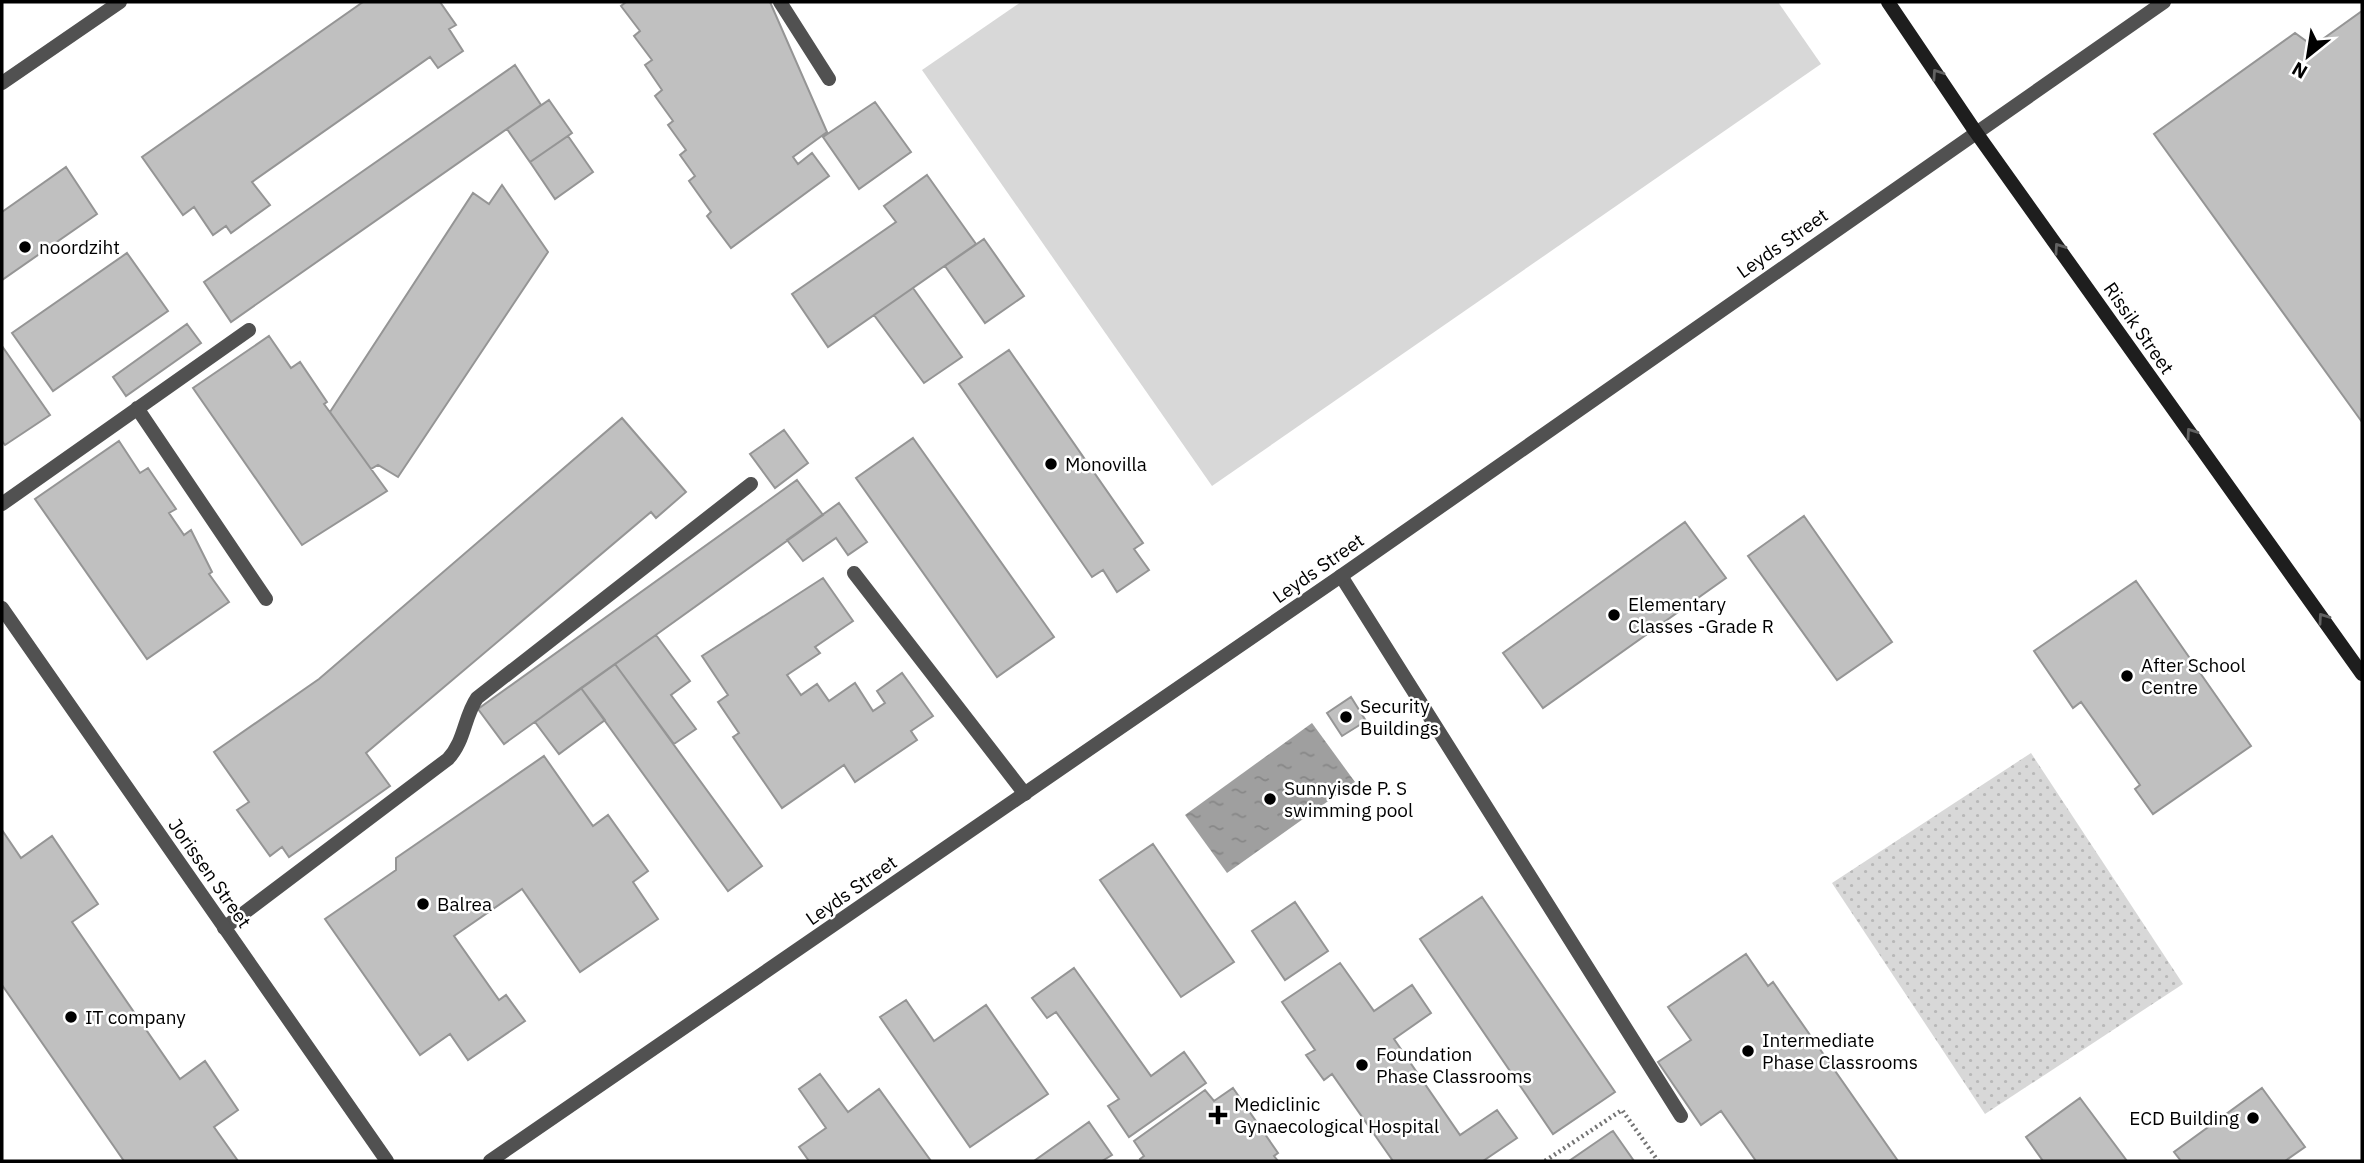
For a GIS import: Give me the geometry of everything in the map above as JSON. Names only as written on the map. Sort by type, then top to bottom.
[{"type":"main road","name":"Rissik Street","points":[[1888,2],[1975,131],[2362,674]]},
{"type":"street","points":[[2,83],[120,2]]},
{"type":"street","points":[[780,2],[829,79]]},
{"type":"street","name":"Leyds Street","points":[[490,1161],[1341,576],[1975,131],[2164,2]]},
{"type":"street","points":[[2,504],[249,330]]},
{"type":"street","points":[[137,408],[266,598]]},
{"type":"street","points":[[225,928],[448,759],[462,739],[468,713],[477,698],[751,484]]},
{"type":"street","points":[[854,573],[1025,794]]},
{"type":"street","points":[[1341,576],[1681,1116]]},
{"type":"street","name":"Jorissen Street","points":[[2,608],[387,1161]]},
{"type":"path","points":[[1545,1161],[1622,1110],[1658,1161]]},
{"type":"shaded area","points":[[1021,2],[1778,2],[1821,64],[1212,486],[922,70]]},
{"type":"shaded area","points":[[2031,753],[2183,984],[1985,1114],[1832,883]]},
{"type":"water","name":"Sunnyisde P. S swimming pool","points":[[1312,723],[1355,782],[1227,873],[1185,815]]},
{"type":"building","points":[[363,2],[440,2],[456,25],[449,29],[463,51],[438,68],[430,57],[252,182],[270,205],[231,233],[226,226],[213,235],[194,207],[183,215],[142,157]]},
{"type":"building","points":[[626,2],[770,2],[827,132],[793,157],[798,164],[812,153],[829,176],[731,248],[707,216],[711,212],[689,181],[695,176],[680,155],[686,150],[668,125],[673,121],[655,96],[662,90],[645,65],[652,60],[634,36],[640,31],[621,6]]},
{"type":"building","points":[[2362,11],[2362,422],[2154,134],[2295,33],[2313,46]]},
{"type":"building","points":[[515,65],[541,105],[231,322],[204,282]]},
{"type":"building","points":[[549,100],[572,133],[530,162],[507,129]]},
{"type":"building","points":[[875,102],[911,152],[859,189],[823,137]]},
{"type":"building","points":[[568,136],[593,172],[555,199],[530,162]]},
{"type":"building","name":"noordziht","points":[[66,167],[97,214],[2,280],[2,212]]},
{"type":"building","points":[[927,175],[976,244],[828,347],[792,294],[896,222],[884,206]]},
{"type":"building","points":[[502,185],[548,252],[398,477],[378,465],[371,469],[330,412],[473,193],[489,204]]},
{"type":"building","points":[[984,239],[1024,296],[985,323],[945,266]]},
{"type":"building","points":[[127,253],[168,311],[53,391],[12,333]]},
{"type":"building","points":[[913,288],[962,357],[924,383],[874,315]]},
{"type":"building","points":[[187,324],[201,343],[126,396],[113,377]]},
{"type":"building","points":[[269,336],[291,368],[300,362],[327,402],[324,404],[387,491],[302,545],[193,388]]},
{"type":"building","points":[[2,346],[50,415],[5,445],[2,441]]},
{"type":"building","name":"Monovilla","points":[[1009,350],[1143,543],[1134,549],[1149,570],[1117,592],[1103,570],[1092,577],[959,384]]},
{"type":"building","points":[[622,418],[686,492],[656,518],[651,512],[366,753],[390,786],[289,857],[282,847],[270,856],[237,810],[249,802],[214,752],[319,679]]},
{"type":"building","points":[[784,430],[808,463],[775,488],[750,454]]},
{"type":"building","points":[[913,438],[1054,637],[997,677],[856,478]]},
{"type":"building","points":[[119,441],[140,473],[148,468],[176,509],[169,513],[184,535],[191,530],[212,572],[209,574],[229,602],[147,659],[35,499]]},
{"type":"building","points":[[797,480],[823,515],[504,744],[478,709]]},
{"type":"building","points":[[839,503],[867,542],[848,555],[836,538],[803,561],[787,540]]},
{"type":"building","name":"Elementary Classes -Grade R","points":[[1804,516],[1892,642],[1837,680],[1748,556]]},
{"type":"building","name":"Elementary Classes -Grade R","points":[[1685,522],[1726,578],[1543,708],[1503,653]]},
{"type":"building","points":[[823,578],[853,621],[815,647],[820,653],[787,675],[801,695],[817,684],[829,701],[855,683],[873,711],[885,703],[877,691],[902,673],[933,716],[911,731],[917,740],[855,782],[844,765],[782,808],[733,737],[739,733],[718,702],[728,695],[702,656]]},
{"type":"building","name":"After School Centre","points":[[2136,581],[2251,746],[2153,814],[2135,789],[2140,785],[2081,702],[2073,708],[2034,651]]},
{"type":"building","points":[[656,635],[690,681],[671,695],[696,729],[674,744],[615,664]]},
{"type":"building","points":[[615,664],[762,866],[728,891],[581,688]]},
{"type":"building","points":[[581,688],[605,720],[559,754],[535,722]]},
{"type":"building","name":"Security Buildings","points":[[1351,697],[1366,721],[1342,736],[1327,713]]},
{"type":"building","name":"Balrea","points":[[544,756],[593,826],[608,815],[648,871],[633,882],[658,919],[580,972],[522,889],[454,936],[499,1000],[506,995],[525,1021],[468,1060],[450,1034],[420,1055],[325,919],[396,870],[396,858]]},
{"type":"building","points":[[2,830],[21,858],[52,836],[98,904],[72,922],[180,1079],[205,1061],[238,1110],[214,1127],[238,1161],[124,1161],[2,985]]},
{"type":"building","points":[[1153,844],[1234,962],[1181,997],[1100,880]]},
{"type":"building","name":"Foundation Phase Classrooms","points":[[1482,897],[1615,1092],[1553,1134],[1420,939]]},
{"type":"building","points":[[1295,902],[1328,951],[1285,980],[1252,931]]},
{"type":"building","name":"Intermediate Phase Classrooms","points":[[1746,954],[1768,986],[1773,982],[1898,1161],[1756,1161],[1721,1111],[1701,1125],[1658,1062],[1691,1040],[1668,1007]]},
{"type":"building","name":"Foundation Phase Classrooms","points":[[1340,963],[1374,1011],[1412,985],[1431,1013],[1394,1039],[1460,1135],[1497,1110],[1517,1138],[1483,1161],[1393,1161],[1332,1074],[1324,1080],[1306,1055],[1315,1050],[1282,1002]]},
{"type":"building","points":[[1074,968],[1151,1076],[1184,1052],[1206,1083],[1129,1137],[1108,1106],[1119,1099],[1056,1012],[1047,1018],[1032,998]]},
{"type":"building","points":[[906,1000],[934,1041],[986,1005],[1048,1094],[970,1147],[880,1017]]},
{"type":"building","points":[[820,1074],[848,1112],[879,1089],[931,1161],[809,1161],[799,1147],[826,1128],[799,1089]]},
{"type":"building","name":"Mediclinic Gynaecological Hospital","points":[[1233,1088],[1278,1153],[1274,1156],[1278,1161],[1141,1161],[1144,1156],[1134,1141],[1205,1090],[1214,1101]]},
{"type":"building","name":"ECD Building","points":[[2262,1088],[2305,1147],[2285,1161],[2181,1161],[2174,1152]]},
{"type":"building","name":"ECD Building","points":[[2080,1098],[2127,1161],[2043,1161],[2026,1137]]},
{"type":"building","points":[[1089,1122],[1112,1155],[1102,1161],[1034,1161]]},
{"type":"building","points":[[1613,1131],[1634,1161],[1569,1161],[1611,1132]]},
{"type":"place","name":"noordziht","points":[[25,247]]},
{"type":"place","name":"Monovilla","points":[[1051,464]]},
{"type":"place","name":"Elementary Classes -Grade R","points":[[1614,615]]},
{"type":"place","name":"After School Centre","points":[[2127,676]]},
{"type":"place","name":"Security Buildings","points":[[1346,717]]},
{"type":"place","name":"Sunnyisde P. S swimming pool","points":[[1270,799]]},
{"type":"place","name":"Balrea","points":[[423,904]]},
{"type":"place","name":"IT company","points":[[71,1017]]},
{"type":"place","name":"Intermediate Phase Classrooms","points":[[1748,1051]]},
{"type":"place","name":"Foundation Phase Classrooms","points":[[1362,1065]]},
{"type":"place","name":"Mediclinic Gynaecological Hospital","points":[[1218,1115]]},
{"type":"place","name":"ECD Building","points":[[2253,1118]]}]
